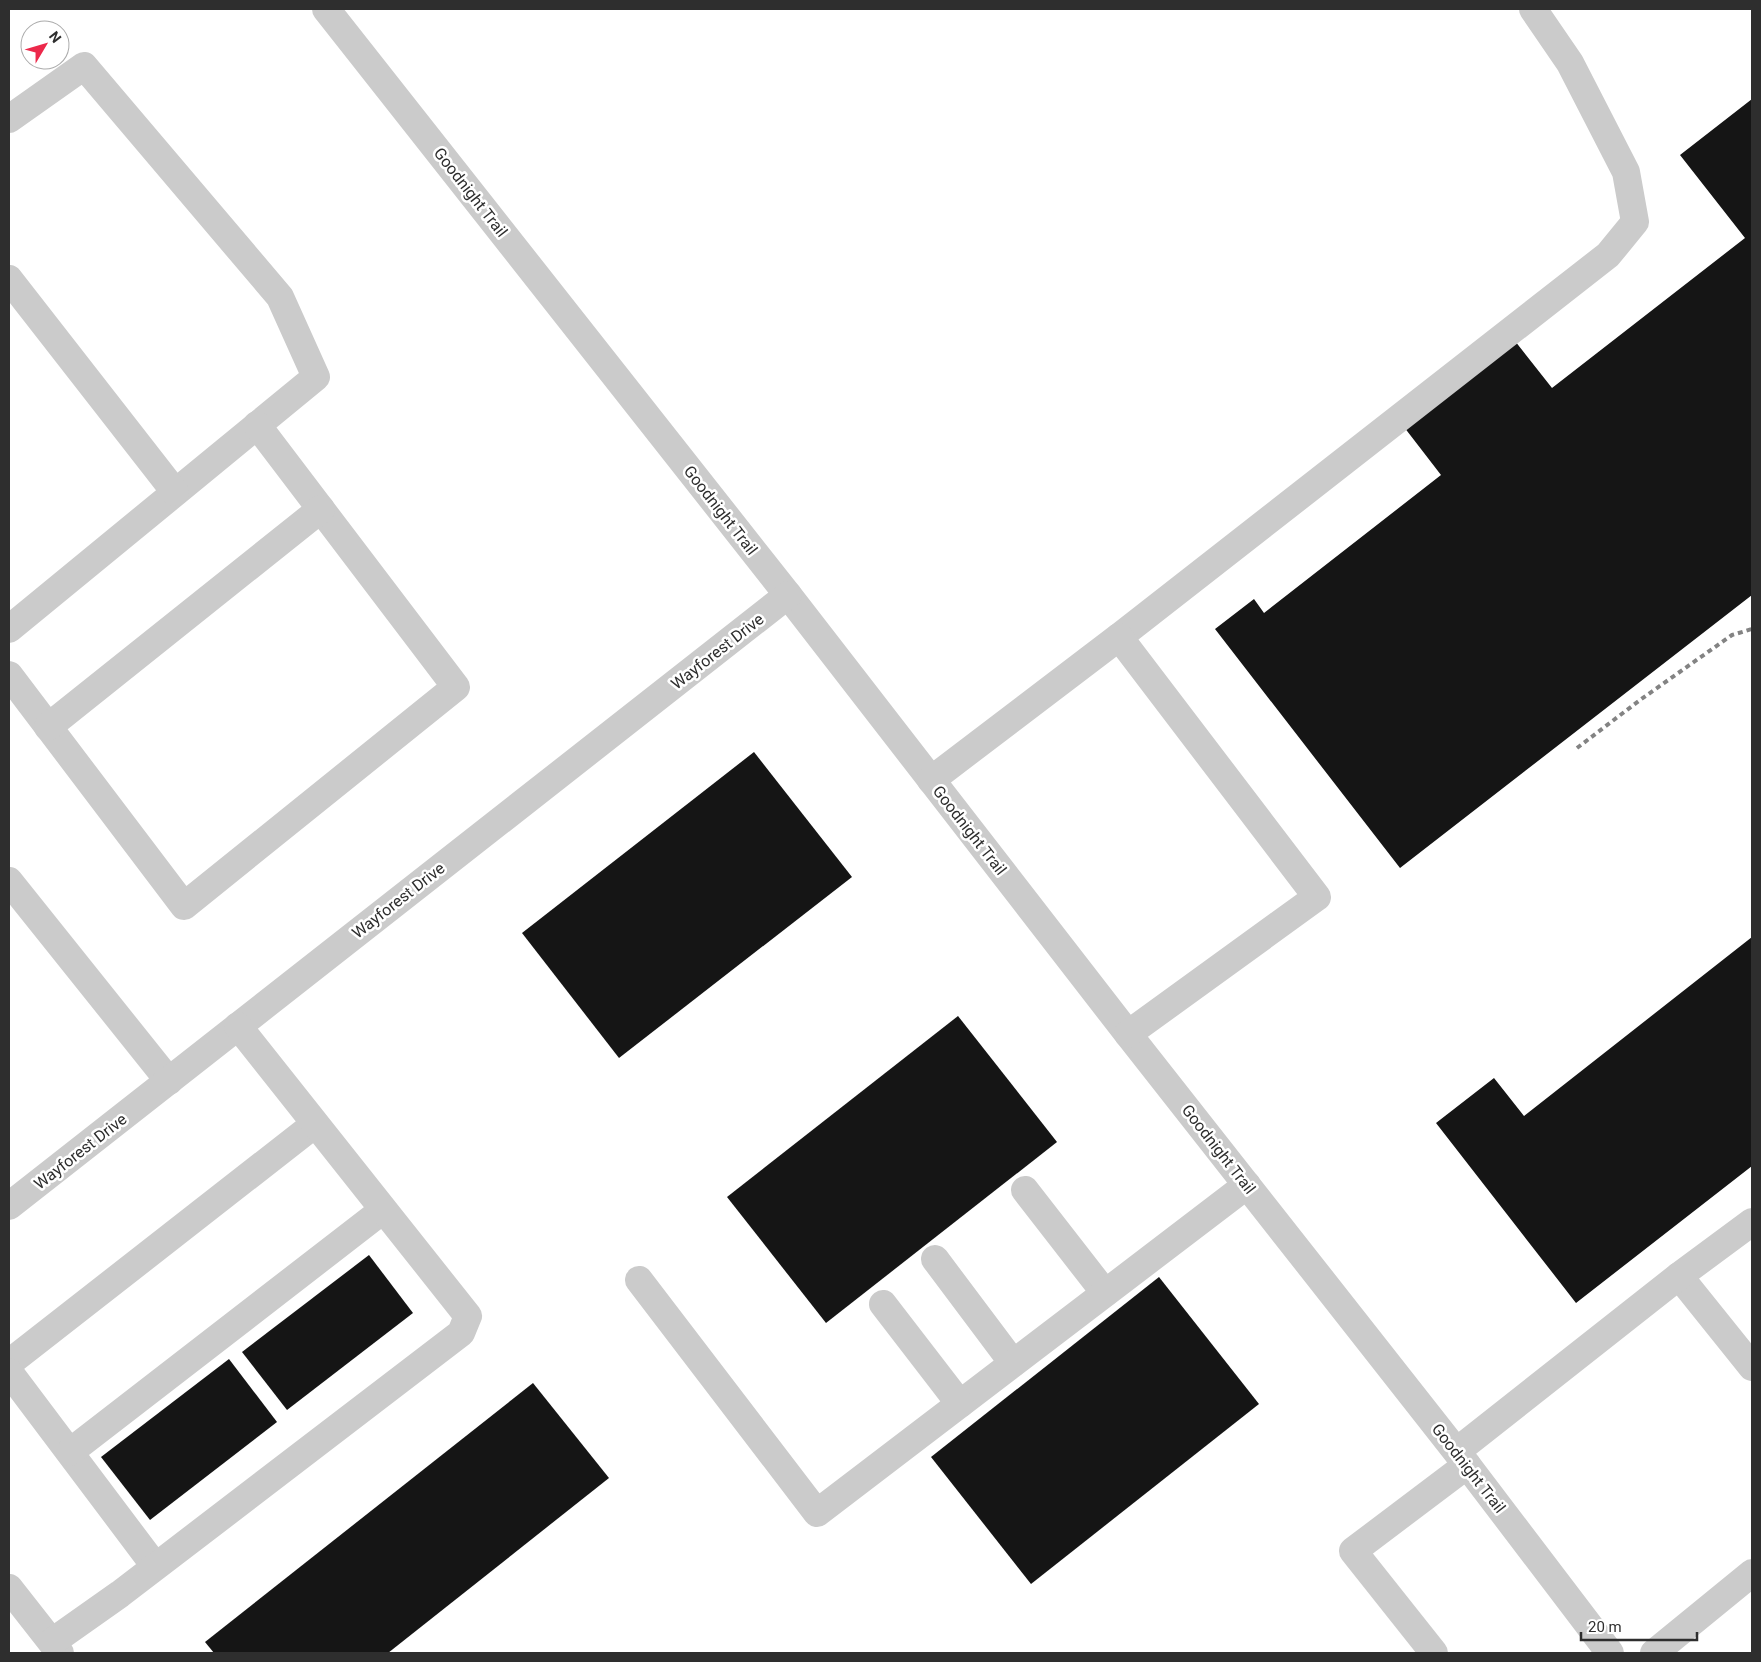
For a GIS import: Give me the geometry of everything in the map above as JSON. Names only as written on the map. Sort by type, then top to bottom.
[{"type":"street","name":"Goodnight Trail","points":[[326,9],[788,595],[1128,1034],[1462,1458],[1610,1653]]},
{"type":"street","points":[[931,780],[1608,255],[1635,222],[1626,172],[1570,64],[1533,9]]},
{"type":"street","points":[[9,119],[84,66],[280,297],[316,377],[9,629]]},
{"type":"street","points":[[9,279],[176,492]]},
{"type":"street","points":[[9,675],[184,906],[456,687],[257,425]]},
{"type":"street","points":[[48,727],[320,509]]},
{"type":"street","name":"Wayforest Drive","points":[[9,1206],[788,595]]},
{"type":"street","points":[[1119,636],[1317,897],[1128,1034]]},
{"type":"street","points":[[9,881],[169,1081]]},
{"type":"street","points":[[9,1588],[56,1648],[155,1566],[461,1333],[468,1316],[238,1026]]},
{"type":"street","points":[[9,1363],[315,1124]]},
{"type":"street","points":[[639,1280],[817,1513],[1247,1185]]},
{"type":"street","points":[[1025,1190],[1105,1293]]},
{"type":"street","points":[[70,1452],[383,1210]]},
{"type":"street","points":[[1434,1653],[1353,1551],[1679,1276],[1752,1222]]},
{"type":"street","points":[[935,1259],[1013,1363]]},
{"type":"street","points":[[1679,1276],[1752,1367]]},
{"type":"street","points":[[883,1304],[960,1404]]},
{"type":"street","points":[[9,1372],[155,1566]]},
{"type":"street","points":[[1654,1653],[1752,1573]]},
{"type":"building","points":[[1752,99],[1752,595],[1400,868],[1215,629],[1254,599],[1264,613],[1441,475],[1404,427],[1515,341],[1552,388],[1745,238],[1680,155]]},
{"type":"building","points":[[754,752],[852,877],[619,1058],[522,933]]},
{"type":"building","points":[[1752,937],[1752,1166],[1576,1303],[1436,1123],[1494,1078],[1524,1116]]},
{"type":"building","points":[[958,1016],[1057,1142],[826,1323],[727,1197]]},
{"type":"building","points":[[369,1255],[413,1313],[287,1410],[242,1352]]},
{"type":"building","points":[[1159,1277],[1259,1404],[1031,1584],[931,1457]]},
{"type":"building","points":[[229,1359],[277,1422],[150,1520],[101,1457]]},
{"type":"building","points":[[533,1383],[609,1478],[388,1653],[214,1653],[205,1642]]},
{"type":"railway","points":[[1577,748],[1640,700],[1732,635],[1752,629]]}]
